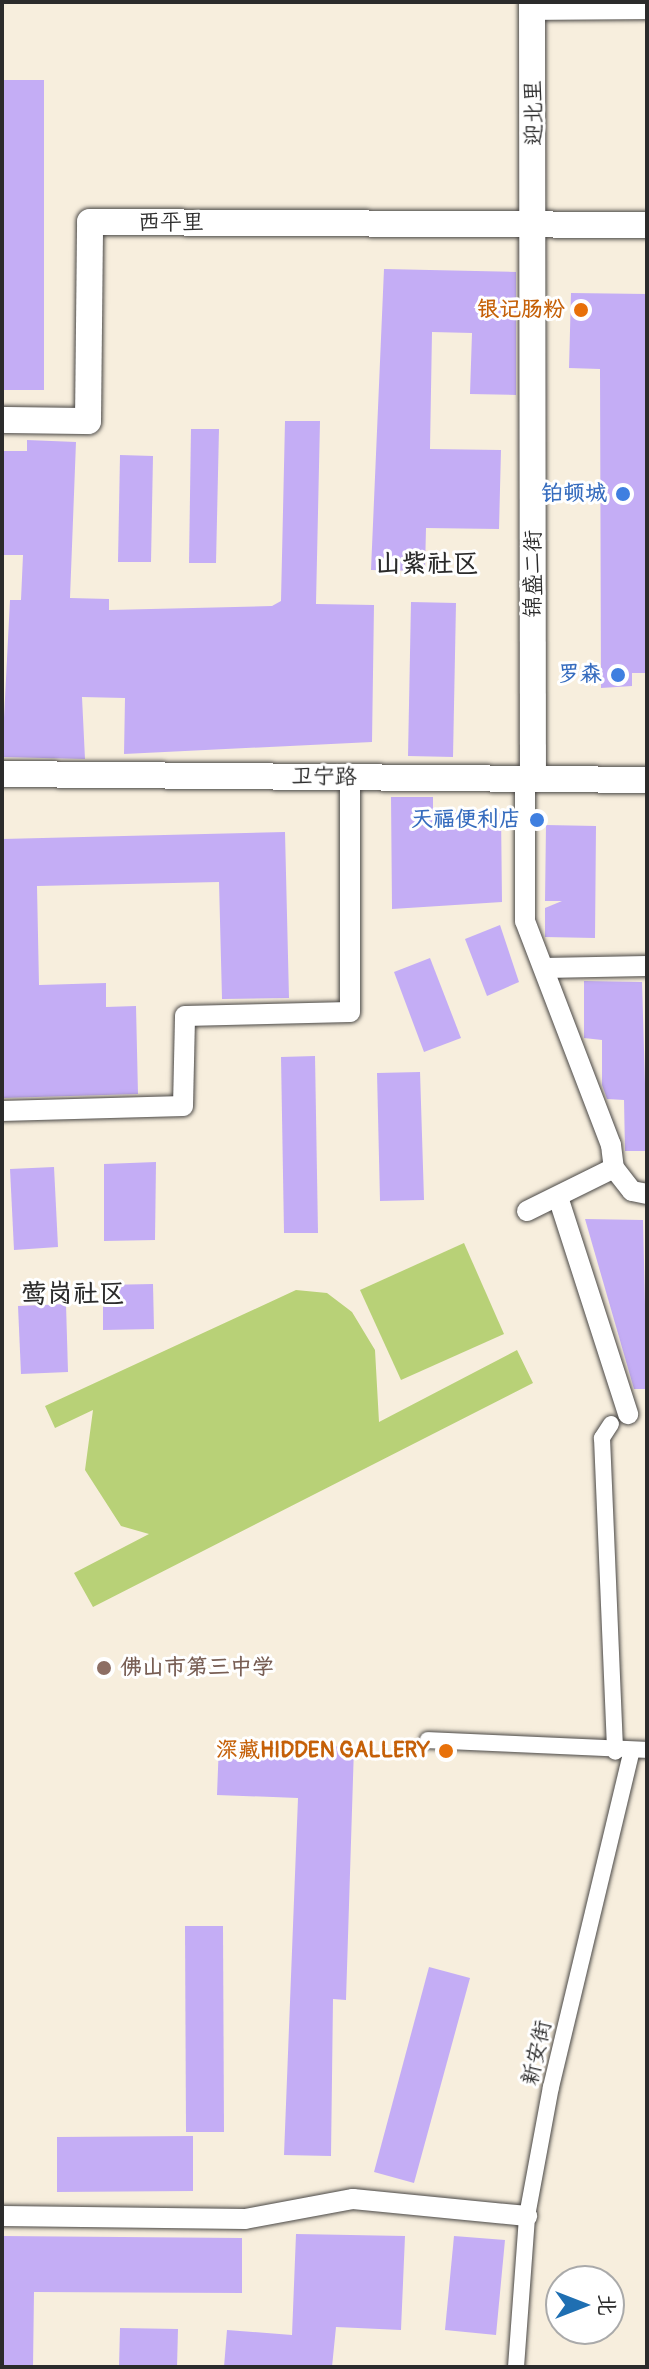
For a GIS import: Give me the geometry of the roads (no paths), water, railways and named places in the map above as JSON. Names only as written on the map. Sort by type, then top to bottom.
[{"type":"street","points":[[532,6],[647,9]]},
{"type":"street","name":"迎北里","points":[[532,6],[536,224]]},
{"type":"street","name":"西平里","points":[[2,420],[88,421],[90,222],[536,224]]},
{"type":"street","points":[[536,224],[647,225]]},
{"type":"street","name":"锦盛二街","points":[[529,779],[536,224]]},
{"type":"street","name":"卫宁路","points":[[2,774],[647,780]]},
{"type":"street","points":[[2,1111],[183,1106],[185,1016],[350,1012],[350,777]]},
{"type":"street","points":[[529,779],[525,921],[614,1168],[632,1191],[647,1194]]},
{"type":"street","points":[[544,968],[647,966]]},
{"type":"street","points":[[527,1211],[559,1200],[614,1168]]},
{"type":"street","points":[[559,1200],[620,1419]]},
{"type":"street","name":"新安街","points":[[516,2367],[527,2216],[631,1752],[602,1438],[620,1419]]},
{"type":"street","points":[[428,1740],[631,1752]]},
{"type":"street","points":[[2,2216],[245,2219],[353,2199],[527,2216]]},
{"type":"place","name":"银记肠粉","points":[[581,310]]},
{"type":"place","name":"铂顿城","points":[[623,494]]},
{"type":"place","name":"罗森","points":[[618,675]]},
{"type":"place","name":"天福便利店","points":[[537,820]]},
{"type":"place","name":"佛山市第三中学","points":[[104,1668]]},
{"type":"place","name":"深藏HIDDEN GALLERY","points":[[446,1751]]},
{"type":"district","name":"山紫社区","points":[[427,565]]},
{"type":"district","name":"莺岗社区","points":[[73,1295]]}]
